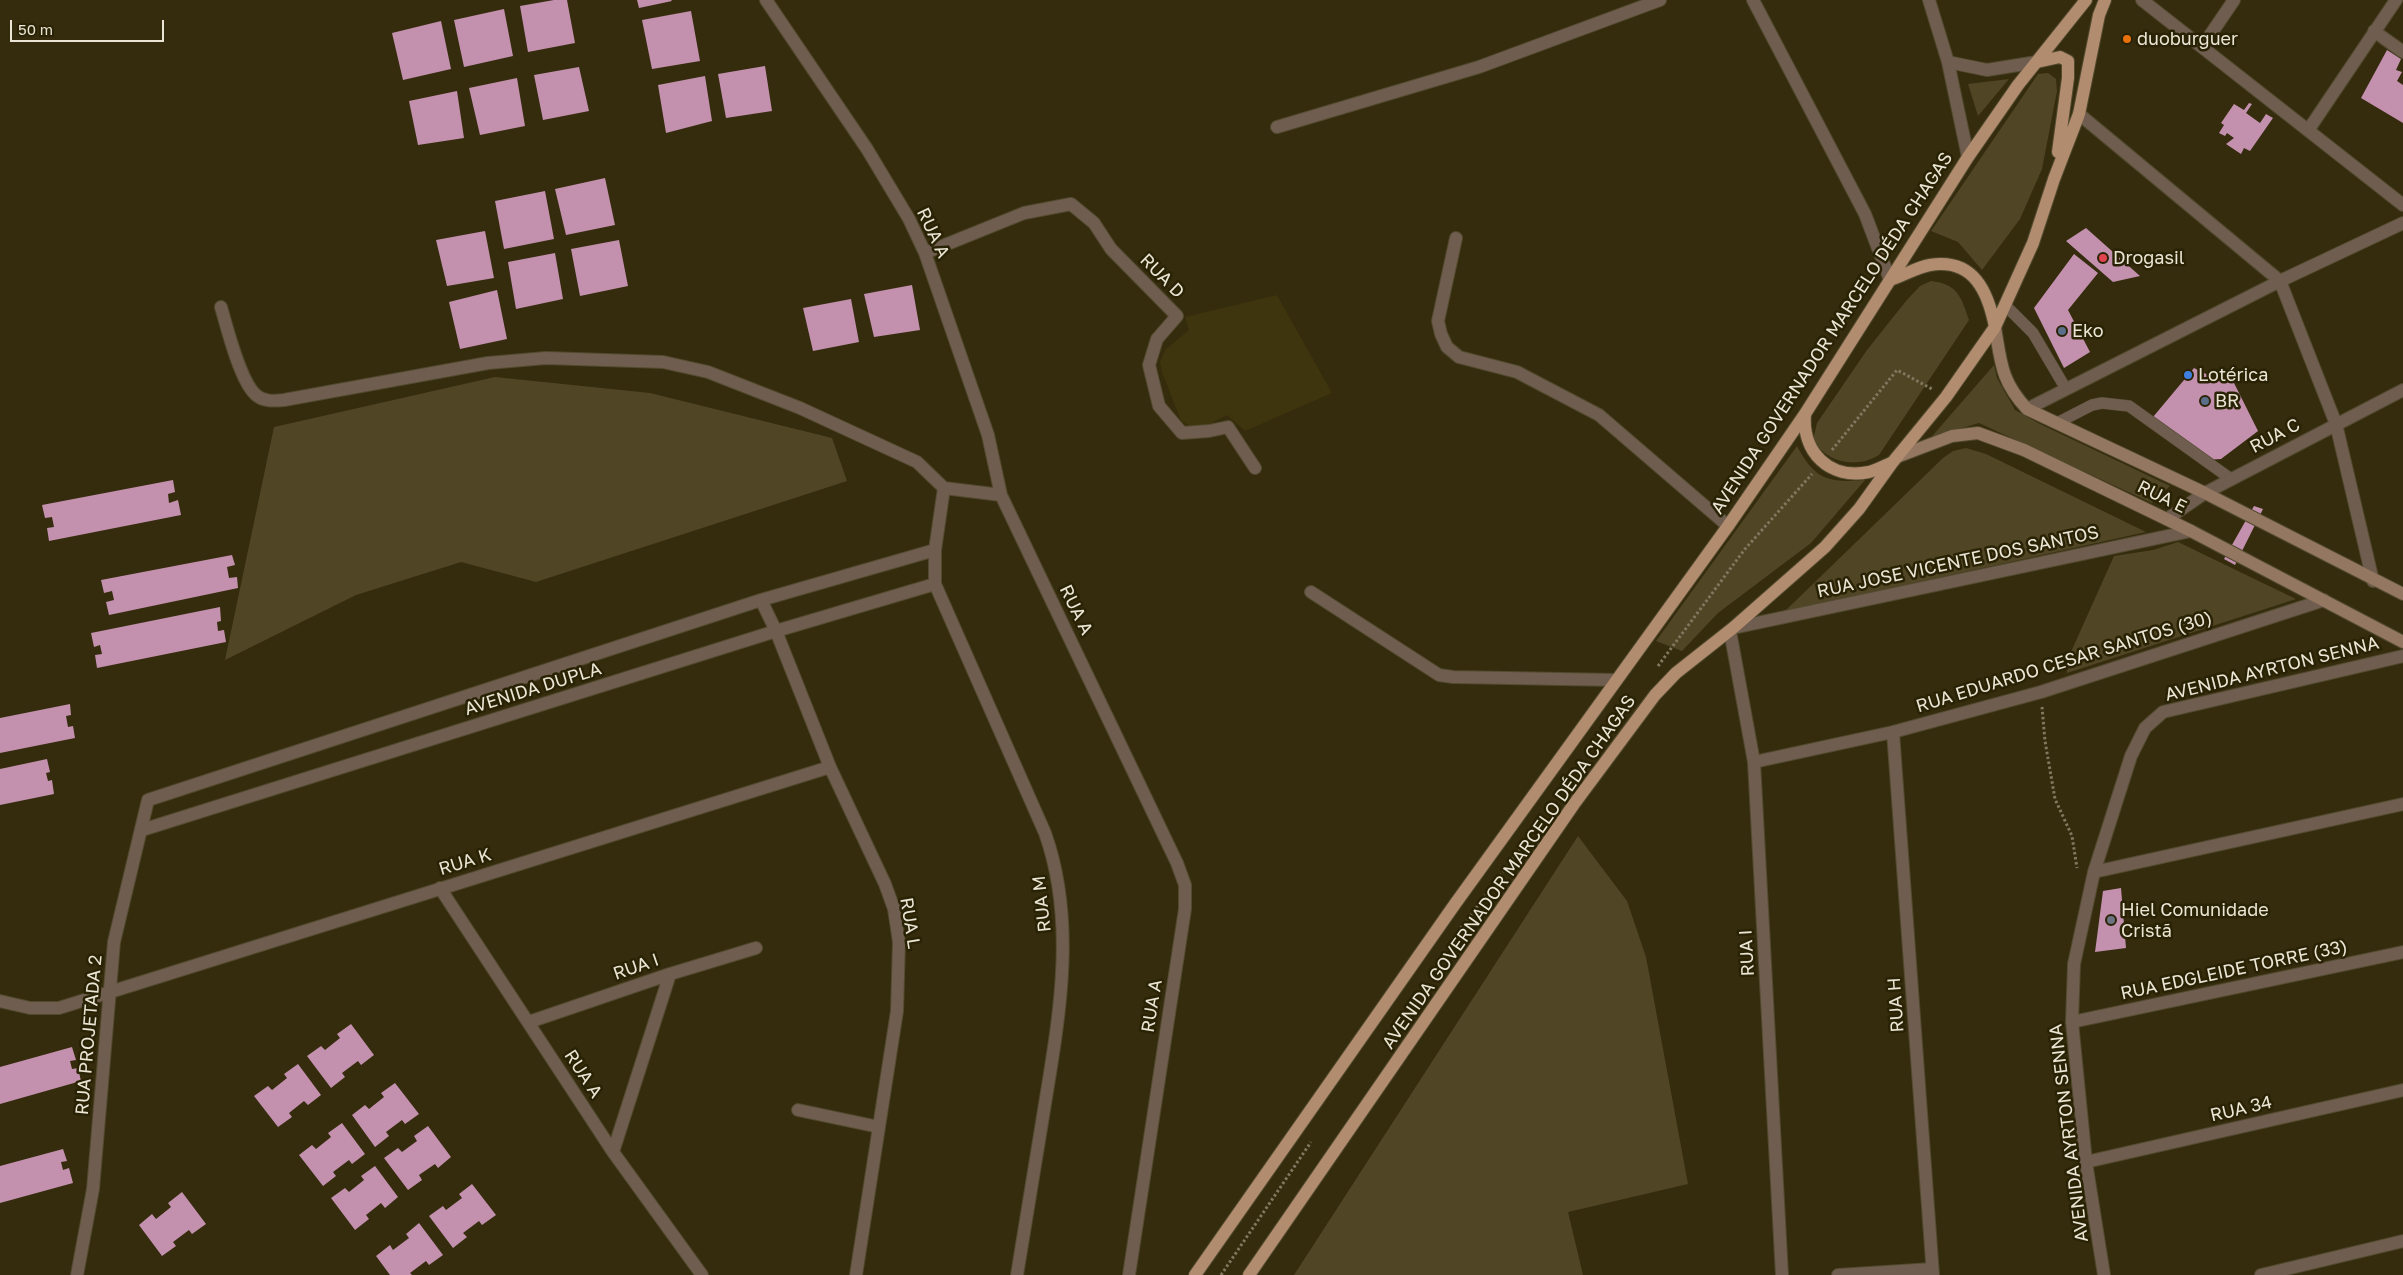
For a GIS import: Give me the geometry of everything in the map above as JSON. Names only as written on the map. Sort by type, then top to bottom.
[{"type":"main road","name":"AVENIDA GOVERNADOR MARCELO DÉDA CHAGAS","points":[[1195,1275],[1461,896],[1728,526],[1805,414],[1968,156],[2037,62],[2086,0]]},
{"type":"main road","name":"AVENIDA GOVERNADOR MARCELO DÉDA CHAGAS","points":[[1249,1275],[1574,804],[1666,683],[1825,547],[1859,509],[1894,460],[1946,397],[1995,327],[2033,243],[2054,179],[2079,114],[2099,15],[2106,0]]},
{"type":"main road","points":[[2037,62],[2060,57],[2068,61],[2068,78],[2054,179]]},
{"type":"main road","points":[[1890,280],[1930,265],[1959,268],[1974,276],[1983,287],[1990,304],[1995,327]]},
{"type":"main road","points":[[1805,414],[1804,429],[1808,444],[1822,463],[1839,472],[1869,472],[1894,460]]},
{"type":"street","name":"RUA A","points":[[766,0],[868,149],[925,253],[988,435],[1001,494],[1177,863],[1185,885],[1185,909],[1129,1275]]},
{"type":"street","points":[[1277,127],[1479,67],[1660,0]]},
{"type":"street","points":[[1753,0],[1865,214],[1890,280]]},
{"type":"street","points":[[1929,0],[1948,62],[1968,156]]},
{"type":"street","points":[[2142,0],[2309,129],[2403,205]]},
{"type":"street","points":[[2202,47],[2234,0]]},
{"type":"street","points":[[2309,129],[2396,0]]},
{"type":"street","points":[[2374,31],[2403,52]]},
{"type":"street","points":[[1948,62],[1988,70],[2037,62]]},
{"type":"street","points":[[2079,114],[2280,281],[2336,424],[2372,581]]},
{"type":"street","name":"RUA D","points":[[925,253],[1024,213],[1071,204],[1094,223],[1111,249],[1177,316],[1157,339],[1149,364],[1159,406],[1182,432],[1209,431],[1228,427],[1255,468]]},
{"type":"street","points":[[2027,409],[2280,281],[2403,223]]},
{"type":"street","points":[[1456,238],[1438,321],[1447,347],[1459,357],[1517,372],[1605,419],[1728,526]]},
{"type":"street","points":[[221,307],[246,382],[255,394],[264,399],[284,400],[488,364],[546,358],[663,362],[708,372],[800,408],[917,462],[944,488],[1001,494]]},
{"type":"street","name":"RUA E","points":[[1995,327],[2003,373],[2012,392],[2027,409],[2205,493],[2372,581],[2403,594]]},
{"type":"street","name":"RUA C","points":[[2167,519],[2205,493],[2230,479],[2403,390]]},
{"type":"street","name":"RUA E","points":[[1894,460],[1952,436],[1978,433],[2024,450],[2167,519],[2403,642]]},
{"type":"street","name":"RUA M","points":[[944,488],[935,550],[935,584],[1044,833],[1053,857],[1060,893],[1063,941],[1058,1022],[1016,1275]]},
{"type":"street","name":"RUA JOSE VICENTE DOS SANTOS","points":[[1731,629],[2191,531]]},
{"type":"street","name":"AVENIDA DUPLA","points":[[148,800],[761,600],[935,550]]},
{"type":"street","name":"AVENIDA DUPLA","points":[[142,830],[776,631],[935,584]]},
{"type":"street","points":[[1311,592],[1439,675],[1453,677],[1616,680]]},
{"type":"street","name":"RUA L","points":[[761,600],[776,631],[830,767],[885,884],[894,909],[897,934],[897,1010],[856,1275]]},
{"type":"street","name":"RUA EDUARDO CESAR SANTOS (30)","points":[[1754,762],[1893,732],[2041,692],[2324,600]]},
{"type":"street","name":"RUA I","points":[[1731,629],[1754,762],[1782,1275]]},
{"type":"street","name":"AVENIDA AYRTON SENNA","points":[[2104,1275],[2086,1162],[2072,1022],[2074,964],[2094,872],[2130,756],[2145,728],[2163,712],[2403,656]]},
{"type":"street","name":"RUA H","points":[[1893,732],[1933,1272]]},
{"type":"street","name":"RUA K","points":[[0,1001],[30,1008],[59,1008],[830,767]]},
{"type":"street","name":"RUA PROJETADA 2","points":[[77,1275],[93,1189],[114,942],[120,909],[142,830],[148,800]]},
{"type":"street","points":[[2094,872],[2403,804]]},
{"type":"street","name":"RUA A","points":[[440,888],[613,1152],[702,1275]]},
{"type":"street","name":"RUA I","points":[[528,1022],[670,974],[756,948]]},
{"type":"street","name":"RUA EDGLEIDE TORRE (33)","points":[[2072,1022],[2403,952]]},
{"type":"street","points":[[613,1152],[670,974]]},
{"type":"street","name":"RUA 34","points":[[2086,1162],[2403,1090]]},
{"type":"street","points":[[798,1110],[880,1127]]},
{"type":"street","points":[[2261,1275],[2403,1241]]},
{"type":"street","points":[[1838,1275],[1933,1272]]},
{"type":"lane","points":[[2005,305],[2033,334],[2066,390]]},
{"type":"lane","points":[[2057,424],[2092,406],[2102,404],[2129,406],[2230,479]]},
{"type":"path","points":[[2041,692],[2045,741],[2055,798],[2072,836],[2078,871]]},
{"type":"shaded area","points":[[2048,73],[2056,79],[2057,91],[2042,169],[2020,219],[1982,270],[1958,242],[1931,231],[2038,74]]},
{"type":"shaded area","points":[[2009,79],[1978,116],[1968,84]]},
{"type":"shaded area","points":[[1931,281],[1947,285],[1957,293],[1961,298],[1969,320],[1879,455],[1861,462],[1834,459],[1819,448],[1813,440],[1817,423],[1867,350],[1906,301],[1920,286]]},
{"type":"shaded area","points":[[1277,295],[1332,393],[1245,431],[1227,415],[1210,424],[1193,427],[1181,421],[1160,362],[1165,350],[1189,330],[1185,317]]},
{"type":"shaded area","points":[[1994,365],[1997,378],[2015,410],[2040,424],[2170,486],[2152,503],[1979,423],[1955,430],[1927,442]]},
{"type":"shaded area","points":[[495,377],[650,393],[832,438],[847,481],[536,582],[461,562],[356,595],[225,660],[274,427]]},
{"type":"shaded area","points":[[1797,446],[1810,466],[1824,477],[1842,481],[1865,480],[1811,543],[1718,613],[1682,651],[1656,641]]},
{"type":"shaded area","points":[[1966,448],[1986,454],[2146,532],[1784,612],[1943,458],[1953,451]]},
{"type":"shaded area","points":[[2178,542],[2296,599],[2067,673],[2066,663],[2114,556],[2153,550]]},
{"type":"shaded area","points":[[1578,836],[1627,901],[1646,957],[1688,1184],[1568,1212],[1583,1275],[1294,1275]]},
{"type":"building","points":[[554,0],[567,0],[575,43],[528,52],[520,6]]},
{"type":"building","points":[[637,0],[671,0],[672,1],[639,8]]},
{"type":"building","points":[[504,9],[513,56],[464,67],[454,20]]},
{"type":"building","points":[[691,11],[700,61],[652,69],[642,20]]},
{"type":"building","points":[[441,21],[451,69],[403,80],[392,33]]},
{"type":"building","points":[[2387,50],[2401,59],[2396,70],[2402,72],[2397,81],[2403,85],[2403,123],[2361,98]]},
{"type":"building","points":[[765,66],[772,111],[726,118],[718,74]]},
{"type":"building","points":[[579,67],[589,111],[543,120],[534,75]]},
{"type":"building","points":[[705,76],[712,121],[666,133],[658,85]]},
{"type":"building","points":[[517,78],[525,126],[480,135],[469,88]]},
{"type":"building","points":[[457,91],[464,138],[418,145],[409,101]]},
{"type":"building","points":[[2249,103],[2252,104],[2246,113],[2260,123],[2266,114],[2273,118],[2250,151],[2244,148],[2241,154],[2226,144],[2234,138],[2227,133],[2225,136],[2219,133],[2224,125],[2221,123],[2234,104],[2244,110]]},
{"type":"building","points":[[605,178],[615,225],[566,235],[555,189]]},
{"type":"building","points":[[545,191],[554,239],[504,249],[495,201]]},
{"type":"building","name":"Drogasil","points":[[2086,228],[2140,276],[2113,282],[2066,241]]},
{"type":"building","points":[[485,231],[494,278],[447,286],[436,240]]},
{"type":"building","points":[[619,240],[628,286],[580,296],[571,249]]},
{"type":"building","points":[[555,253],[563,299],[516,309],[508,262]]},
{"type":"building","name":"Eko","points":[[2074,254],[2098,273],[2068,310],[2090,352],[2064,368],[2034,308]]},
{"type":"building","points":[[912,285],[920,330],[874,337],[864,294]]},
{"type":"building","points":[[497,290],[507,339],[460,349],[449,302]]},
{"type":"building","points":[[851,299],[859,342],[813,351],[803,308]]},
{"type":"building","name":"BR","points":[[2194,368],[2218,380],[2229,373],[2258,431],[2221,459],[2205,460],[2153,417]]},
{"type":"building","points":[[173,480],[175,492],[168,494],[169,503],[178,500],[181,515],[49,541],[47,528],[54,527],[52,517],[45,518],[42,505]]},
{"type":"building","points":[[2254,506],[2263,509],[2235,565],[2224,559]]},
{"type":"building","points":[[232,555],[235,565],[227,567],[229,578],[237,577],[238,588],[109,615],[106,602],[114,600],[112,591],[104,593],[101,580]]},
{"type":"building","points":[[220,607],[221,621],[217,622],[218,631],[224,630],[226,642],[97,668],[95,655],[102,654],[100,645],[94,647],[91,633]]},
{"type":"building","points":[[70,704],[71,715],[66,716],[68,727],[73,726],[75,738],[0,753],[0,718]]},
{"type":"building","points":[[47,759],[50,772],[46,773],[48,781],[52,780],[54,794],[0,805],[0,769]]},
{"type":"building","name":"Hiel Comunidade Cristã","points":[[2121,888],[2126,948],[2095,952],[2103,891]]},
{"type":"building","points":[[351,1024],[374,1055],[361,1065],[358,1061],[342,1073],[345,1077],[331,1088],[307,1056],[321,1046],[325,1050],[340,1038],[337,1034]]},
{"type":"building","points":[[72,1047],[76,1060],[70,1061],[72,1069],[78,1068],[81,1081],[0,1104],[0,1067]]},
{"type":"building","points":[[298,1064],[321,1095],[308,1105],[304,1101],[289,1113],[292,1117],[278,1127],[254,1096],[268,1086],[272,1090],[287,1078],[284,1074]]},
{"type":"building","points":[[395,1083],[419,1114],[405,1124],[402,1120],[386,1132],[389,1136],[375,1147],[352,1115],[365,1105],[369,1109],[384,1097],[381,1093]]},
{"type":"building","points":[[342,1123],[365,1154],[352,1164],[349,1160],[333,1172],[336,1176],[323,1186],[299,1155],[312,1145],[316,1149],[331,1137],[328,1133]]},
{"type":"building","points":[[428,1126],[451,1157],[438,1168],[435,1164],[419,1175],[422,1180],[408,1190],[384,1158],[398,1148],[402,1152],[417,1141],[414,1136]]},
{"type":"building","points":[[63,1149],[67,1161],[61,1162],[63,1170],[69,1168],[73,1183],[0,1203],[0,1166]]},
{"type":"building","points":[[375,1166],[398,1197],[385,1208],[381,1203],[366,1215],[369,1219],[355,1230],[331,1198],[345,1188],[349,1192],[364,1180],[361,1176]]},
{"type":"building","points":[[472,1184],[496,1215],[482,1225],[479,1221],[463,1233],[467,1237],[453,1248],[429,1216],[443,1206],[446,1210],[462,1198],[459,1194]]},
{"type":"building","points":[[182,1192],[206,1224],[192,1234],[189,1230],[173,1242],[176,1246],[162,1256],[139,1225],[152,1214],[156,1219],[171,1207],[168,1203]]},
{"type":"building","points":[[419,1223],[443,1255],[429,1265],[426,1261],[410,1273],[412,1275],[390,1275],[376,1256],[390,1245],[393,1250],[409,1238],[406,1234]]},
{"type":"place","name":"duoburguer","points":[[2127,39]]},
{"type":"place","name":"Drogasil","points":[[2103,258]]},
{"type":"place","name":"Eko","points":[[2062,331]]},
{"type":"place","name":"Lotérica","points":[[2188,375]]},
{"type":"place","name":"BR","points":[[2205,401]]},
{"type":"place","name":"Hiel Comunidade Cristã","points":[[2111,920]]}]
